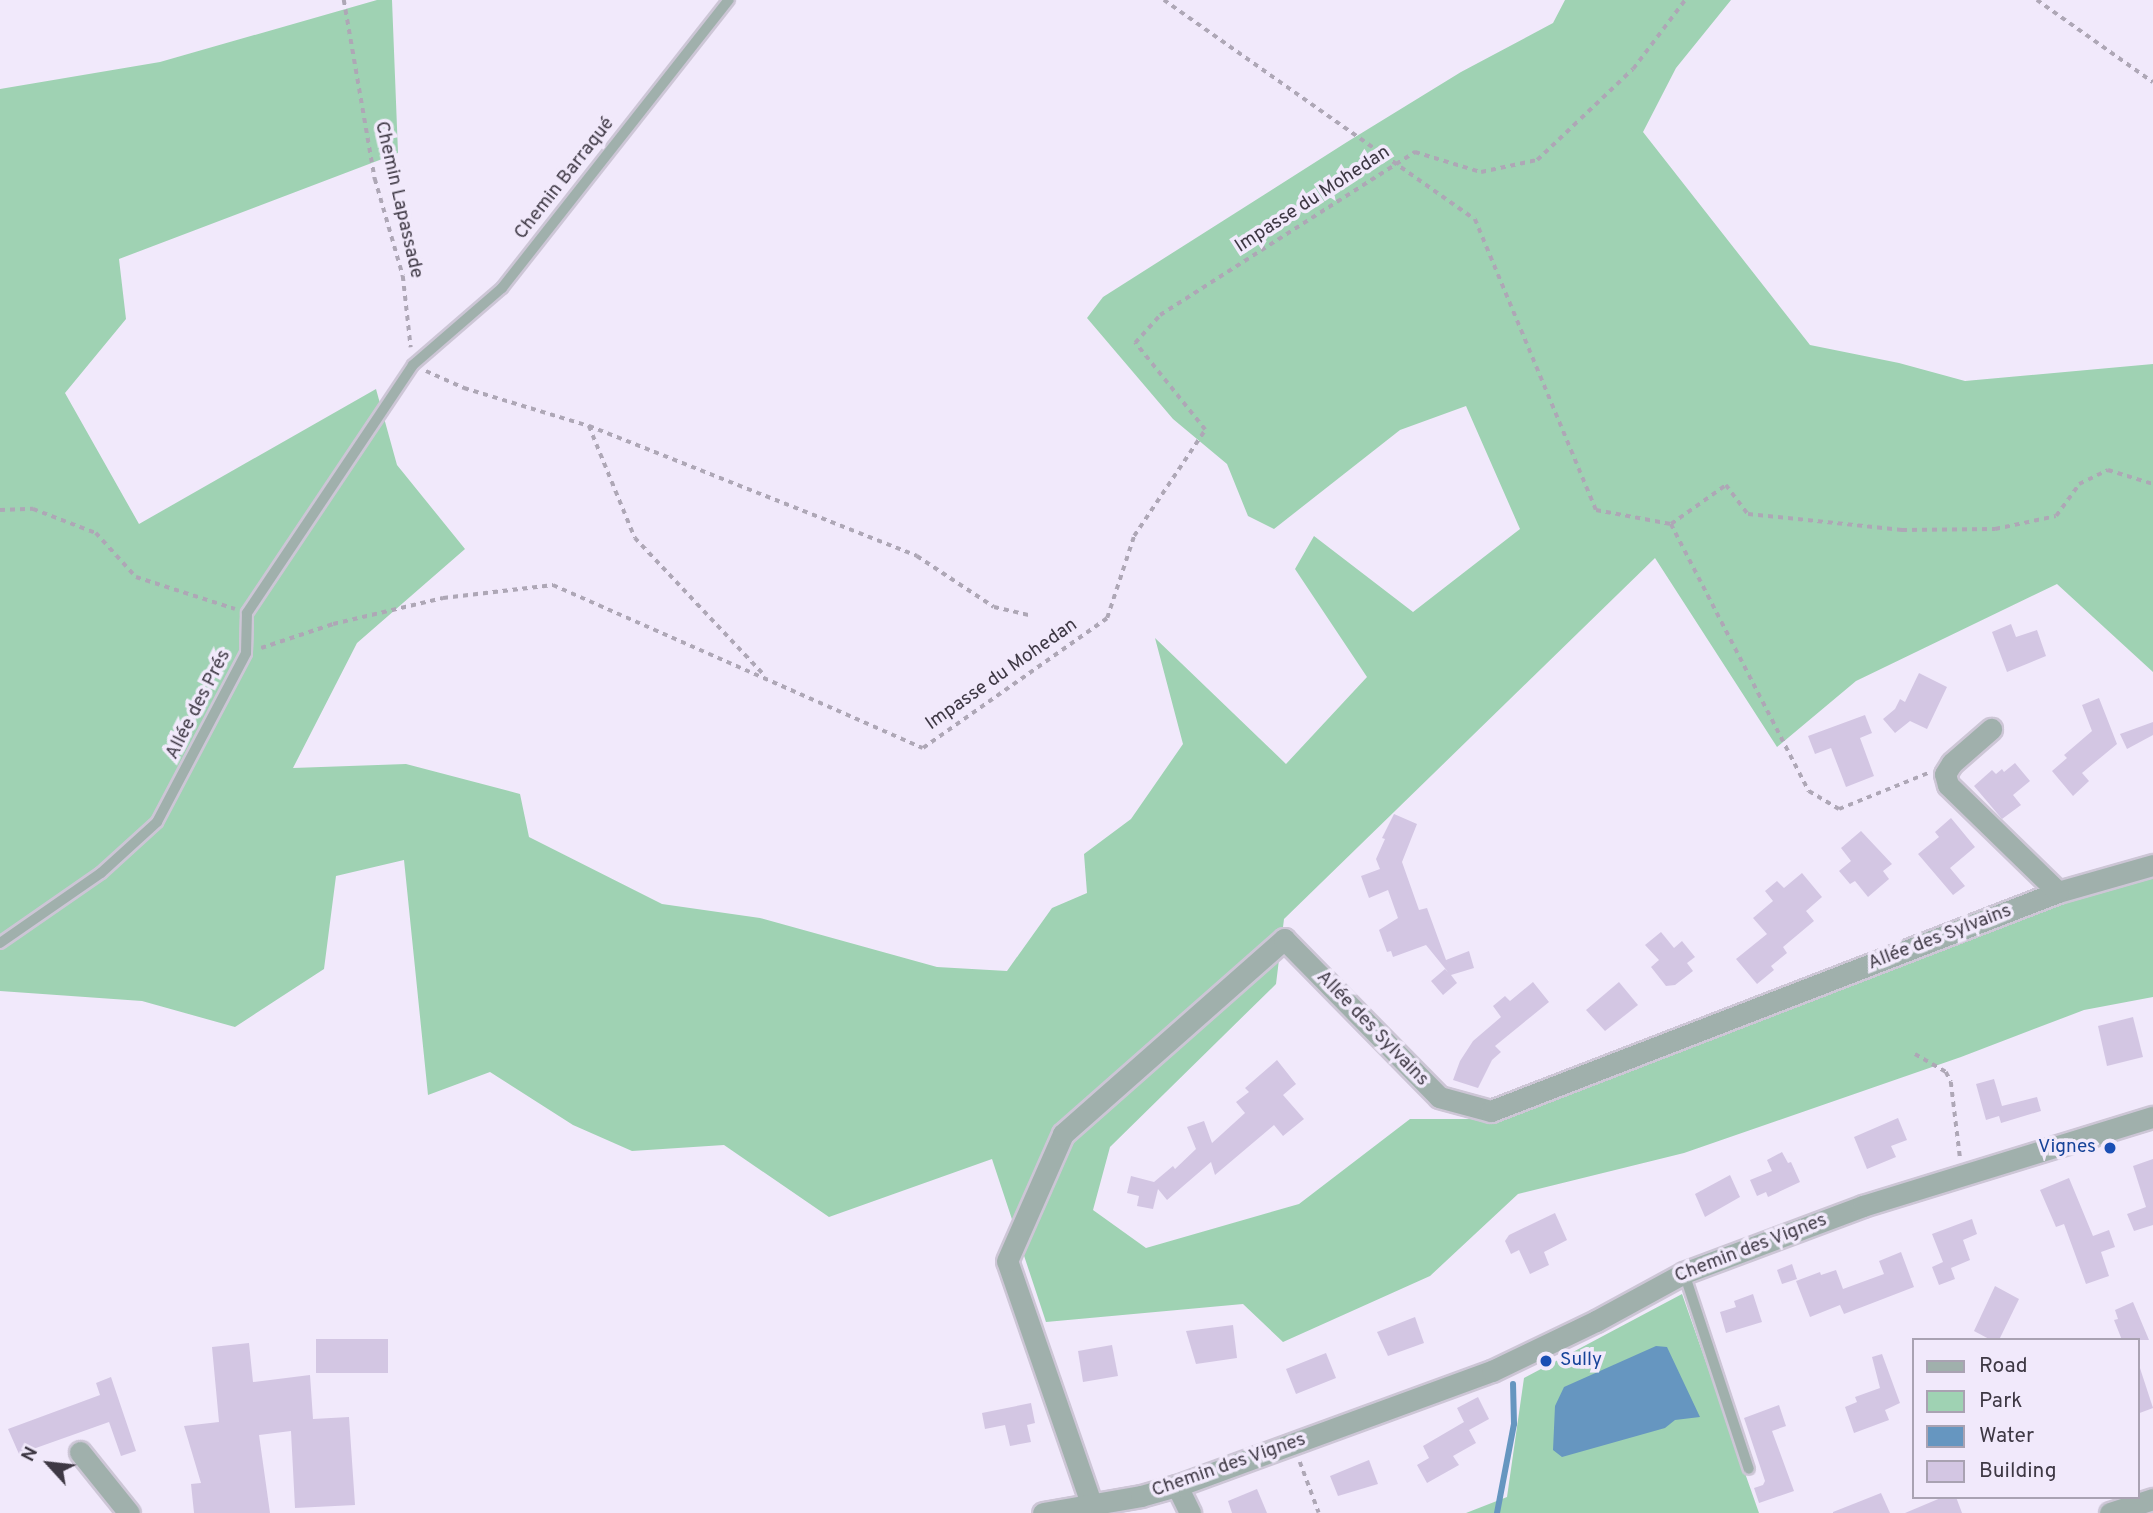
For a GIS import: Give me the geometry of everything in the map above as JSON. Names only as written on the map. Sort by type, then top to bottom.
[{"type":"street","points":[[1991,729],[1952,763],[1945,774],[1948,785],[2058,892],[2153,864]]},
{"type":"street","name":"Allée des Sylvains","points":[[1092,1506],[1007,1261],[1063,1134],[1284,939],[1439,1097],[1491,1111],[2058,892]]},
{"type":"street","name":"Chemin des Vignes","points":[[1043,1513],[1092,1506],[1177,1486],[1492,1371],[1596,1321],[1684,1273],[1863,1206],[2153,1117]]},
{"type":"street","points":[[80,1452],[129,1513]]},
{"type":"street","points":[[1177,1486],[1190,1513]]},
{"type":"street","points":[[2110,1513],[2153,1499]]},
{"type":"lane","name":"Chemin Barraqué","points":[[413,365],[502,288],[729,0]]},
{"type":"lane","points":[[247,612],[413,365]]},
{"type":"lane","name":"Allée des Prés","points":[[0,943],[101,873],[157,822],[246,653],[247,612]]},
{"type":"lane","points":[[1684,1273],[1749,1469]]},
{"type":"path","name":"Chemin Lapassade","points":[[344,0],[375,179],[403,276],[413,365]]},
{"type":"path","points":[[1164,0],[1475,219],[1596,510],[1671,524],[1726,485],[1748,514],[1902,530],[1995,529],[2056,516],[2079,484],[2108,470],[2153,484]]},
{"type":"path","name":"Impasse du Mohedan","points":[[246,653],[333,624],[443,598],[553,584],[923,748],[1107,618],[1134,536],[1205,430],[1135,343],[1160,315],[1415,152],[1481,172],[1537,160],[1633,69],[1685,0]]},
{"type":"path","points":[[2036,0],[2153,82]]},
{"type":"path","points":[[413,365],[464,388],[589,426],[917,556],[994,607],[1029,615]]},
{"type":"path","points":[[589,426],[635,538],[766,678]]},
{"type":"path","points":[[0,510],[33,509],[96,533],[136,577],[247,612]]},
{"type":"path","points":[[1671,524],[1809,791],[1839,809],[1952,763]]},
{"type":"path","points":[[1915,1054],[1946,1072],[1951,1082],[1963,1175]]},
{"type":"path","points":[[1293,1443],[1319,1513]]},
{"type":"green space","points":[[377,0],[392,0],[398,153],[119,259],[126,319],[65,393],[139,524],[376,389],[397,465],[465,549],[357,643],[293,768],[406,764],[520,794],[529,837],[662,904],[760,918],[937,967],[1007,971],[1052,908],[1087,893],[1084,854],[1131,819],[1183,744],[1155,638],[1286,764],[1367,677],[1295,569],[1314,536],[1413,612],[1520,529],[1466,406],[1400,430],[1274,529],[1248,516],[1227,464],[1173,419],[1087,318],[1103,297],[1347,142],[1461,72],[1553,23],[1565,0],[1731,0],[1676,68],[1643,132],[1810,345],[1899,363],[1965,381],[2153,364],[2153,672],[2057,584],[1856,681],[1777,747],[1655,558],[1284,919],[1276,984],[1110,1147],[1093,1210],[1146,1248],[1299,1204],[1410,1119],[1507,1119],[2057,904],[2153,876],[2153,997],[2084,1010],[1961,1057],[1684,1153],[1518,1194],[1430,1276],[1283,1342],[1243,1304],[1046,1322],[992,1159],[829,1217],[724,1145],[632,1151],[573,1125],[490,1072],[428,1095],[404,860],[336,876],[324,969],[235,1027],[142,1001],[0,991],[0,89],[160,62]]},
{"type":"green space","points":[[1682,1294],[1759,1513],[1466,1513],[1507,1497],[1524,1378]]},
{"type":"water","points":[[1656,1346],[1667,1347],[1700,1417],[1675,1420],[1665,1428],[1562,1457],[1553,1450],[1555,1406],[1564,1387]]},
{"type":"building","points":[[2011,624],[2016,637],[2037,630],[2046,656],[2007,672],[1992,632]]},
{"type":"building","points":[[1919,673],[1947,687],[1927,729],[1910,721],[1895,733],[1883,719],[1895,709],[1900,699],[1905,702]]},
{"type":"building","points":[[2099,698],[2117,744],[2082,773],[2089,781],[2073,796],[2052,771],[2067,758],[2064,755],[2092,731],[2082,705]]},
{"type":"building","points":[[1865,715],[1872,733],[1860,738],[1874,776],[1846,787],[1831,748],[1815,754],[1808,736]]},
{"type":"building","points":[[2153,722],[2153,735],[2127,749],[2120,734]]},
{"type":"building","points":[[2015,763],[2030,781],[2013,795],[2021,805],[2002,819],[1974,786],[1992,770],[1996,774],[2002,769],[2004,772]]},
{"type":"building","points":[[1394,814],[1417,824],[1402,862],[1419,910],[1427,908],[1446,960],[1469,951],[1474,968],[1451,975],[1457,983],[1443,995],[1431,981],[1445,969],[1448,972],[1426,945],[1393,957],[1391,951],[1387,952],[1379,930],[1398,918],[1388,890],[1369,898],[1361,876],[1380,869],[1376,859],[1385,839],[1382,838]]},
{"type":"building","points":[[1951,818],[1975,847],[1950,868],[1965,886],[1953,895],[1918,854],[1939,837],[1935,832]]},
{"type":"building","points":[[1861,831],[1892,864],[1883,871],[1889,879],[1868,897],[1855,881],[1850,884],[1839,871],[1851,861],[1841,848]]},
{"type":"building","points":[[1802,873],[1822,897],[1806,911],[1814,921],[1783,947],[1787,953],[1771,966],[1774,970],[1757,984],[1736,959],[1767,934],[1753,918],[1773,901],[1765,891],[1777,881],[1784,888]]},
{"type":"building","points":[[1661,932],[1674,948],[1682,941],[1695,957],[1687,963],[1693,971],[1675,985],[1666,986],[1651,967],[1659,960],[1645,945]]},
{"type":"building","points":[[1533,982],[1549,1002],[1495,1046],[1501,1052],[1492,1060],[1478,1088],[1453,1080],[1460,1061],[1473,1041],[1501,1017],[1493,1006],[1505,996],[1510,1001]]},
{"type":"building","points":[[1619,982],[1638,1005],[1605,1031],[1586,1010]]},
{"type":"building","points":[[2133,1017],[2143,1057],[2107,1066],[2098,1026]]},
{"type":"building","points":[[1277,1060],[1296,1084],[1283,1095],[1304,1119],[1283,1136],[1274,1125],[1215,1175],[1211,1162],[1167,1200],[1158,1189],[1153,1209],[1137,1206],[1139,1196],[1127,1193],[1131,1176],[1154,1182],[1173,1166],[1175,1169],[1196,1149],[1187,1127],[1204,1121],[1212,1143],[1245,1113],[1236,1102],[1249,1092],[1245,1088]]},
{"type":"building","points":[[1994,1079],[2002,1106],[2037,1097],[2041,1111],[2001,1123],[1999,1116],[1986,1120],[1976,1084]]},
{"type":"building","points":[[1898,1118],[1907,1140],[1891,1146],[1896,1157],[1867,1169],[1854,1137]]},
{"type":"building","points":[[1782,1152],[1788,1163],[1791,1162],[1800,1182],[1768,1197],[1766,1192],[1757,1196],[1750,1180],[1772,1171],[1767,1160]]},
{"type":"building","points":[[2153,1159],[2153,1225],[2134,1231],[2127,1214],[2146,1207],[2133,1166]]},
{"type":"building","points":[[1730,1175],[1740,1197],[1705,1217],[1695,1194]]},
{"type":"building","points":[[2069,1178],[2093,1236],[2109,1230],[2115,1247],[2101,1252],[2109,1276],[2086,1284],[2064,1224],[2056,1227],[2040,1190]]},
{"type":"building","points":[[1555,1213],[1567,1240],[1544,1252],[1549,1265],[1530,1274],[1519,1250],[1511,1254],[1505,1241],[1509,1235]]},
{"type":"building","points":[[1972,1219],[1977,1234],[1963,1240],[1970,1260],[1951,1268],[1955,1279],[1939,1285],[1932,1267],[1943,1262],[1932,1234]]},
{"type":"building","points":[[1901,1252],[1914,1287],[1844,1314],[1840,1305],[1810,1317],[1796,1281],[1820,1272],[1821,1275],[1836,1270],[1843,1289],[1884,1274],[1879,1261]]},
{"type":"building","points":[[1792,1264],[1797,1279],[1782,1284],[1777,1270]]},
{"type":"building","points":[[1995,1286],[2019,1299],[2000,1338],[1987,1338],[1974,1331]]},
{"type":"building","points":[[1753,1294],[1762,1322],[1726,1333],[1720,1312],[1736,1307],[1734,1301]]},
{"type":"building","points":[[2133,1302],[2149,1340],[2121,1338],[2114,1320],[2118,1319],[2115,1310]]},
{"type":"building","points":[[1415,1317],[1424,1343],[1388,1356],[1377,1332]]},
{"type":"building","points":[[1233,1325],[1237,1358],[1196,1364],[1186,1331]]},
{"type":"building","points":[[316,1339],[388,1339],[388,1373],[316,1373]]},
{"type":"building","points":[[249,1343],[253,1382],[310,1375],[313,1419],[349,1417],[355,1505],[295,1508],[291,1431],[259,1435],[270,1513],[194,1513],[191,1484],[201,1483],[184,1426],[219,1422],[212,1347]]},
{"type":"building","points":[[1112,1345],[1118,1376],[1083,1382],[1078,1351]]},
{"type":"building","points":[[1326,1353],[1336,1378],[1296,1394],[1286,1369]]},
{"type":"building","points":[[1882,1354],[1900,1403],[1885,1410],[1889,1420],[1854,1433],[1845,1407],[1857,1402],[1855,1397],[1880,1388],[1872,1357]]},
{"type":"building","points":[[2139,1365],[2153,1408],[2139,1413]]},
{"type":"building","points":[[111,1377],[136,1451],[121,1456],[109,1422],[19,1454],[8,1429],[100,1395],[96,1383]]},
{"type":"building","points":[[1478,1397],[1489,1419],[1469,1430],[1476,1443],[1453,1456],[1459,1465],[1427,1483],[1417,1465],[1429,1458],[1423,1446],[1464,1422],[1457,1408]]},
{"type":"building","points":[[1031,1403],[1035,1423],[1027,1425],[1031,1442],[1010,1446],[1005,1425],[985,1429],[982,1413]]},
{"type":"building","points":[[1779,1405],[1786,1426],[1772,1431],[1794,1491],[1759,1503],[1754,1488],[1763,1485],[1765,1481],[1744,1418]]},
{"type":"building","points":[[1369,1460],[1378,1484],[1338,1496],[1330,1476]]},
{"type":"building","points":[[1257,1489],[1267,1513],[1232,1513],[1228,1501]]},
{"type":"building","points":[[1881,1493],[1890,1513],[1833,1513],[1833,1512]]},
{"type":"building","points":[[1938,1499],[1957,1499],[1962,1513],[1905,1513]]},
{"type":"waterway","points":[[1497,1513],[1514,1424],[1513,1384]]},
{"type":"place","name":"Vignes","points":[[2110,1148]]},
{"type":"place","name":"Sully","points":[[1546,1361]]}]
